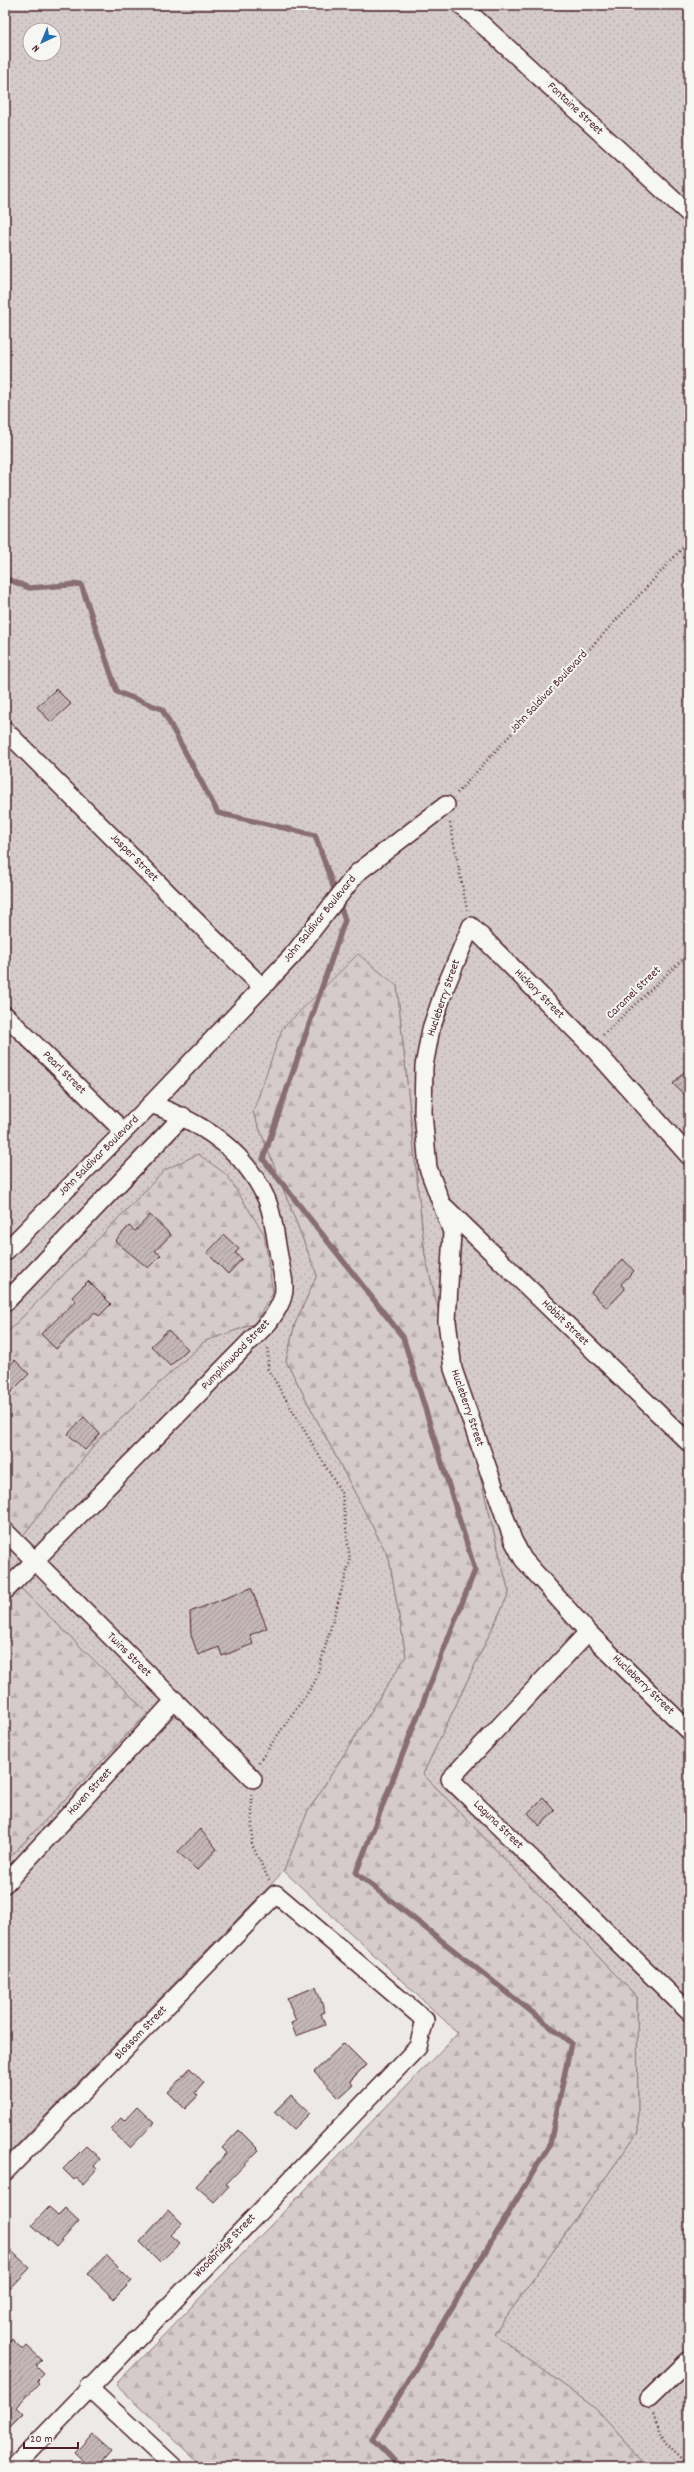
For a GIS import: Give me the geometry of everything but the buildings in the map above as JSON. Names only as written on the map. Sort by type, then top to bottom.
[{"type":"street","name":"Fontaine Street","points":[[461,5],[689,214]]},
{"type":"street","name":"Jasper Street","points":[[5,730],[262,987]]},
{"type":"street","name":"John Saldivar Boulevard","points":[[5,1252],[122,1131],[151,1104],[292,956],[357,873],[446,805]]},
{"type":"street","name":"Hickory Street","points":[[471,926],[592,1047],[689,1156]]},
{"type":"street","name":"Hucleberry Street","points":[[471,926],[445,988],[431,1029],[424,1066],[423,1113],[428,1168],[452,1232],[447,1321],[453,1369],[513,1540],[523,1559],[588,1632],[689,1731]]},
{"type":"street","name":"Pearl Street","points":[[5,1015],[122,1131]]},
{"type":"street","name":"Pumpkinwood Street","points":[[5,1591],[269,1322],[282,1304],[285,1288],[266,1198],[247,1167],[222,1139],[182,1116],[151,1104]]},
{"type":"street","points":[[5,1303],[182,1116]]},
{"type":"street","name":"Hobbit Street","points":[[441,1203],[689,1443]]},
{"type":"street","name":"Twins Street","points":[[5,1531],[253,1779]]},
{"type":"street","name":"Laguna Street","points":[[588,1632],[450,1779],[689,2012]]},
{"type":"street","name":"Haven Street","points":[[5,1884],[175,1700]]},
{"type":"street","name":"Woodbridge Street","points":[[14,2467],[88,2387],[418,2046],[425,2020],[276,1894]]},
{"type":"street","name":"Blossom Street","points":[[5,2172],[276,1894]]},
{"type":"street","points":[[649,2399],[689,2360]]},
{"type":"street","points":[[88,2387],[174,2467]]},
{"type":"path","name":"John Saldivar Boulevard","points":[[446,805],[689,541]]},
{"type":"path","points":[[446,805],[471,926]]},
{"type":"path","name":"Caramel Street","points":[[592,1047],[689,953]]},
{"type":"path","points":[[269,1322],[268,1369],[342,1494],[350,1561],[315,1682],[253,1771],[252,1845],[276,1894]]},
{"type":"path","points":[[649,2399],[656,2423],[665,2442],[689,2465]]},
{"type":"green space","points":[[5,5],[689,5],[689,2467],[648,2467],[595,2408],[494,2334],[638,2132],[637,1997],[423,1774],[509,1593],[425,1256],[397,986],[253,1112],[317,1275],[295,1324],[286,1361],[389,1558],[406,1656],[307,1813],[284,1871],[5,2157],[5,1862],[148,1713],[5,1573],[5,1558],[100,1438],[205,1341],[254,1324],[198,1154],[165,1170],[5,1335]]},
{"type":"green space","points":[[358,954],[397,986],[425,1256],[509,1593],[423,1774],[637,1997],[638,2132],[494,2334],[595,2408],[648,2467],[203,2467],[116,2384],[458,2033],[284,1871],[307,1813],[406,1656],[389,1558],[286,1361],[295,1324],[317,1275],[253,1112],[282,1029]]},
{"type":"green space","points":[[198,1154],[227,1175],[264,1234],[273,1293],[254,1324],[205,1341],[100,1438],[5,1558],[5,1335],[165,1170]]},
{"type":"green space","points":[[5,1573],[148,1713],[5,1862]]},
{"type":"waterway","points":[[5,578],[29,588],[81,584],[117,692],[162,709],[218,813],[315,835],[345,920],[263,1159],[403,1337],[475,1570],[356,1873],[571,2043],[550,2144],[373,2439],[400,2467]]}]
